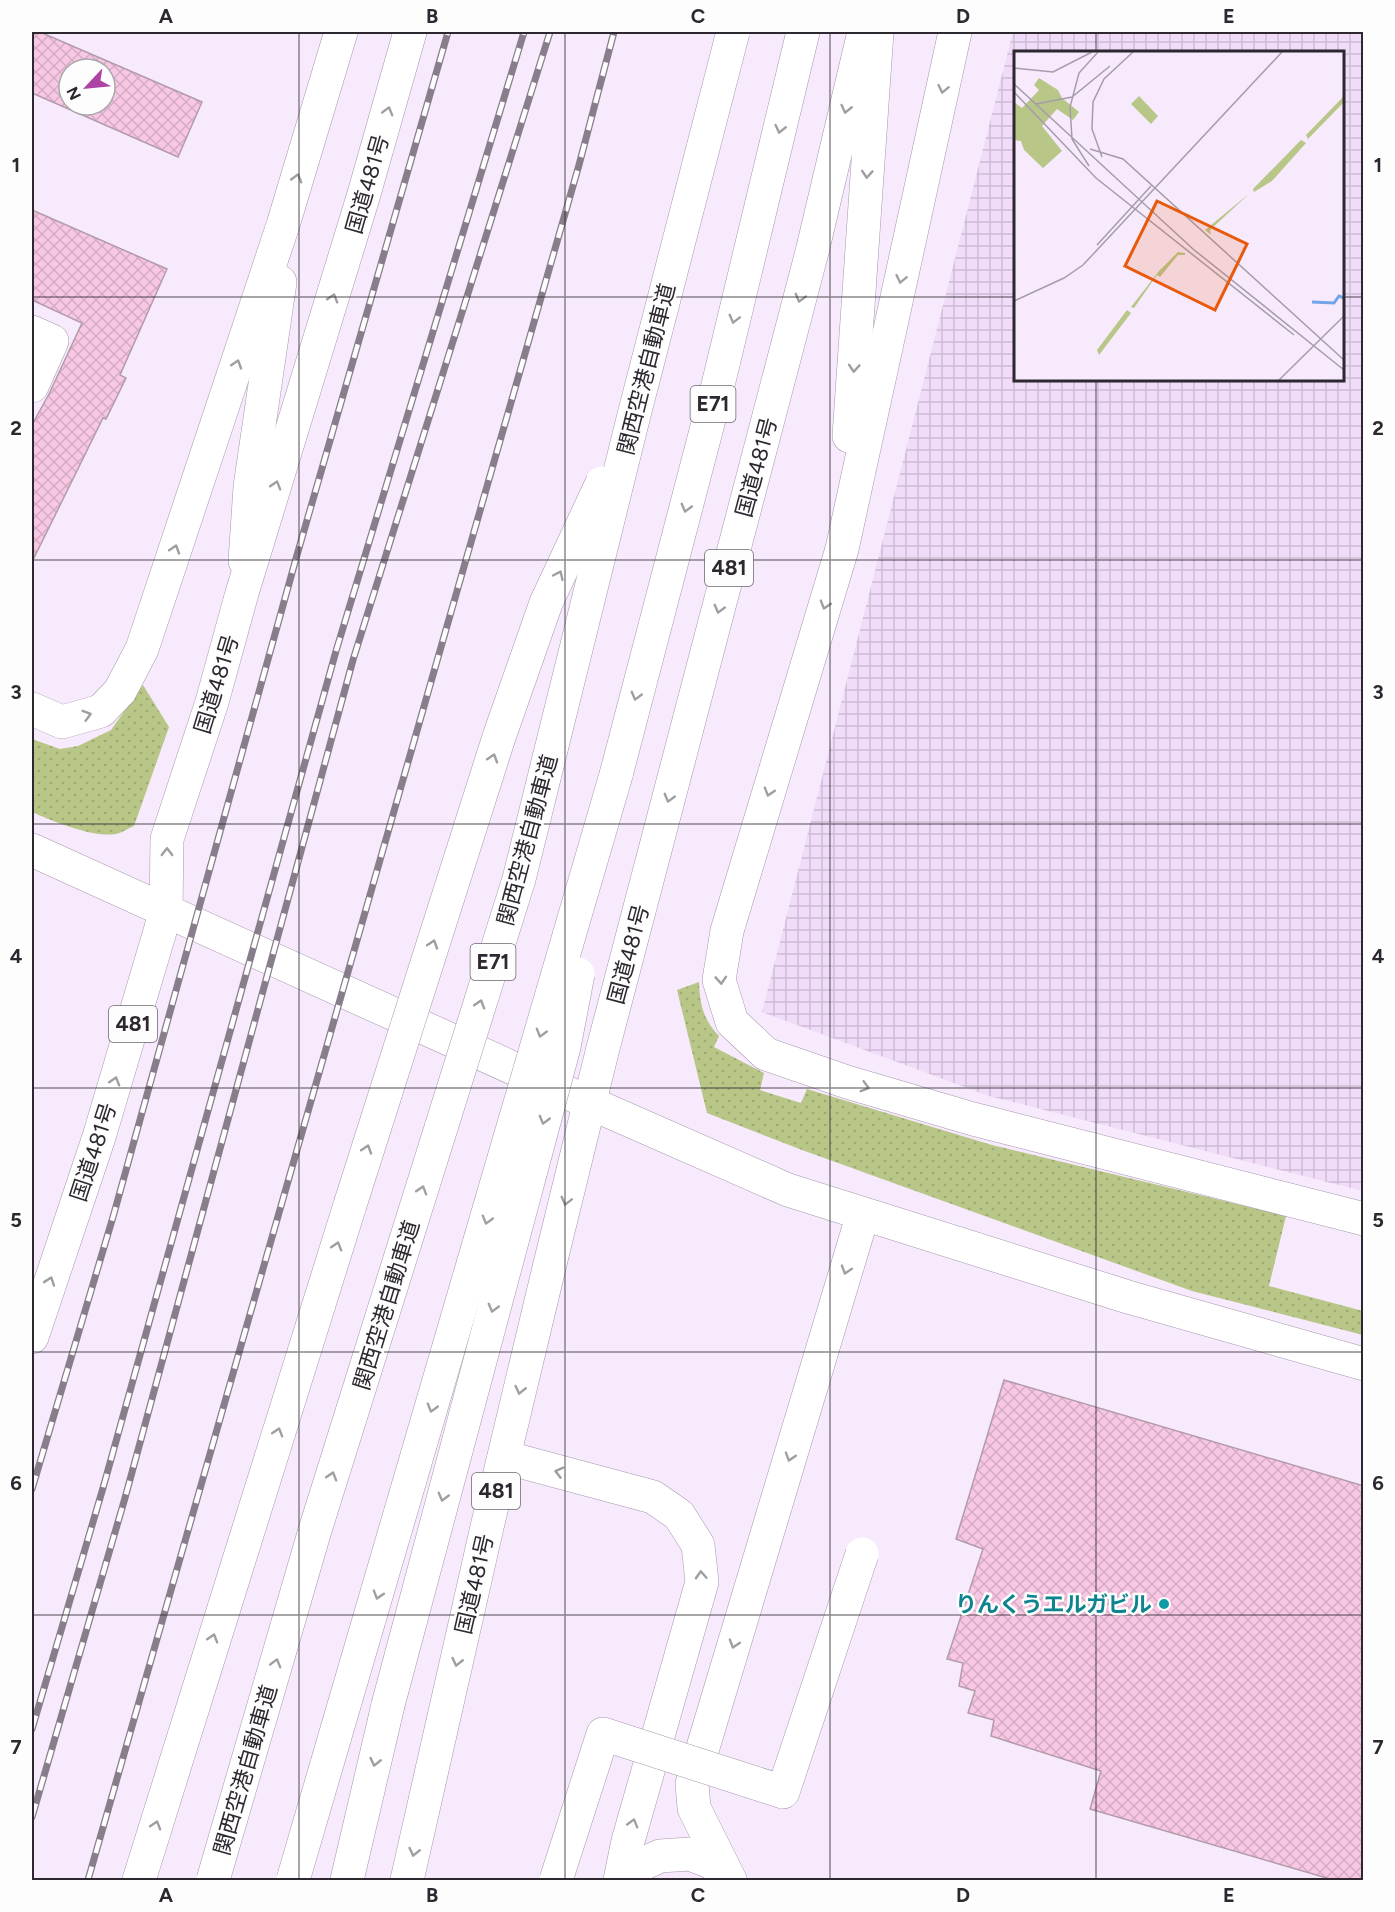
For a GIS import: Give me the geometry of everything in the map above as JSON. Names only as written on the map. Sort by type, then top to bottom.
[{"type":"main road","points":[[32,710],[62,722],[101,711],[120,691],[142,649],[283,225],[341,32]]},
{"type":"main road","name":"国道481号","points":[[32,1337],[99,1137],[166,910],[167,839],[212,702],[410,32]]},
{"type":"main road","name":"関西空港自動車道","points":[[213,1881],[315,1530],[519,879],[634,415],[733,32]]},
{"type":"main road","name":"E71","points":[[293,1881],[616,775],[721,373],[803,32]]},
{"type":"main road","name":"国道481号","points":[[407,1881],[504,1457],[590,1103],[812,252],[864,32]]},
{"type":"main road","points":[[842,549],[877,32]]},
{"type":"main road","points":[[955,32],[842,549],[727,930],[719,980],[732,1022],[766,1053],[847,1082],[974,1119],[1364,1219]]},
{"type":"main road","points":[[243,593],[250,487],[282,270],[283,225]]},
{"type":"main road","points":[[32,332],[52,341],[32,386]]},
{"type":"main road","points":[[139,1881],[335,1251],[499,737],[546,603],[634,415]]},
{"type":"main road","points":[[347,1881],[388,1705],[564,1047],[616,775]]},
{"type":"main road","points":[[32,850],[590,1103],[788,1190],[1128,1297],[1364,1364]]},
{"type":"main road","points":[[728,1877],[694,1808],[692,1784],[863,1214]]},
{"type":"main road","points":[[504,1457],[653,1497],[679,1515],[698,1545],[702,1582],[628,1841],[620,1881]]},
{"type":"main road","points":[[556,1881],[603,1734],[783,1792],[862,1554]]},
{"type":"main road","points":[[628,1881],[636,1867],[660,1856],[690,1854],[711,1862],[728,1877]]},
{"type":"shaded area","points":[[1013,32],[1363,32],[1363,1191],[989,1096],[762,1012]]},
{"type":"green space","points":[[143,685],[169,727],[134,826],[121,833],[96,834],[73,828],[32,812],[32,739],[60,749],[78,746],[111,730]]},
{"type":"green space","points":[[699,982],[703,1011],[709,1024],[719,1036],[714,1047],[764,1073],[760,1090],[801,1103],[807,1089],[992,1145],[1286,1216],[1269,1286],[1363,1311],[1363,1335],[1192,1291],[802,1150],[707,1113],[677,990]]},
{"type":"building","points":[[32,32],[40,32],[98,57],[57,57],[57,104],[32,93]]},
{"type":"building","points":[[117,65],[202,102],[178,157],[87,117],[117,117]]},
{"type":"building","points":[[32,210],[167,269],[120,375],[126,378],[106,419],[103,418],[32,562],[32,425],[82,323],[32,300]]},
{"type":"building","name":"りんくうエルガビル","points":[[1004,1380],[1364,1486],[1364,1881],[1337,1881],[1090,1809],[1101,1771],[991,1736],[994,1720],[968,1713],[975,1691],[959,1686],[963,1663],[947,1659],[983,1549],[956,1539]]},
{"type":"railway","points":[[32,1489],[113,1217],[297,555],[448,32]]},
{"type":"railway","points":[[32,1729],[103,1488],[336,651],[524,32]]},
{"type":"railway","points":[[32,1817],[125,1498],[353,660],[550,32]]},
{"type":"railway","points":[[88,1880],[579,165],[614,32]]},
{"type":"place","name":"りんくうエルガビル","points":[[1164,1604]]}]
